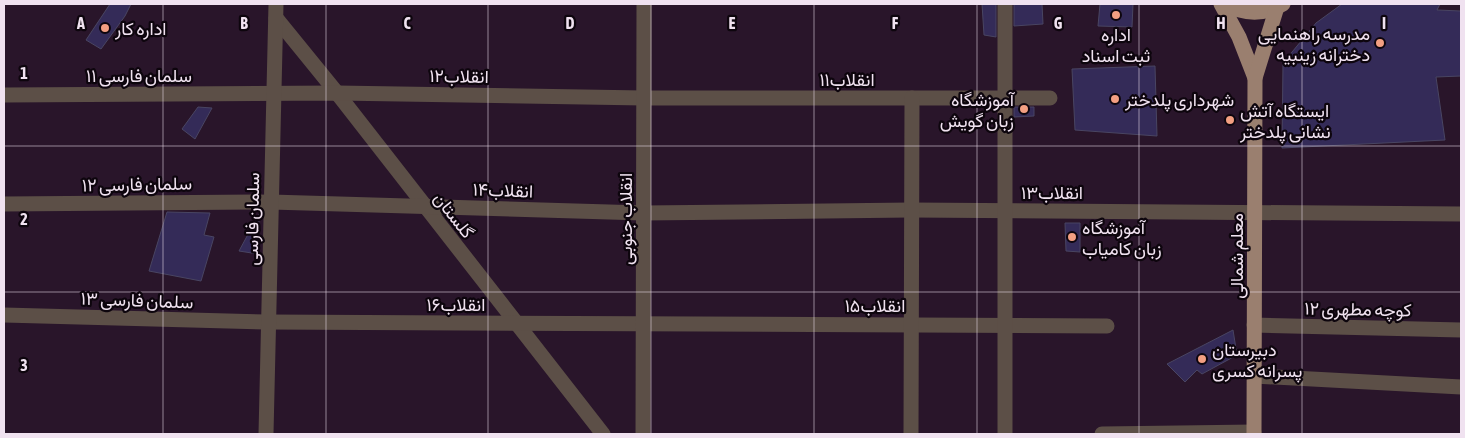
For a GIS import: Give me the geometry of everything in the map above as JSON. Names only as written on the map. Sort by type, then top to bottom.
[{"type":"main road","points":[[1221,4],[1239,37],[1255,78]]},
{"type":"main road","points":[[1226,4],[1246,12],[1262,12],[1280,6]]},
{"type":"main road","points":[[1255,78],[1280,6]]},
{"type":"main road","name":"معلم شمالی","points":[[1254,433],[1255,78]]},
{"type":"street","name":"انقلاب جنوبی","points":[[643,434],[644,4]]},
{"type":"street","points":[[1005,4],[1005,434]]},
{"type":"street","name":"گلستان","points":[[276,11],[337,94],[603,434]]},
{"type":"street","name":"سلمان فارسی","points":[[266,434],[276,11]]},
{"type":"street","name":"انقلاب۱۲","points":[[274,94],[644,98]]},
{"type":"street","name":"سلمان فارسی ۱۱","points":[[4,95],[274,94]]},
{"type":"street","name":"انقلاب۱۱","points":[[644,98],[1050,98]]},
{"type":"street","points":[[911,434],[912,98]]},
{"type":"street","name":"انقلاب۱۴","points":[[271,202],[643,213]]},
{"type":"street","name":"سلمان فارسی ۱۲","points":[[4,204],[271,202]]},
{"type":"street","name":"انقلاب۱۳","points":[[643,213],[1005,210],[1461,214]]},
{"type":"street","name":"سلمان فارسی ۱۳","points":[[4,315],[268,322]]},
{"type":"street","name":"انقلاب۱۶","points":[[268,322],[643,323]]},
{"type":"street","name":"انقلاب۱۵","points":[[643,323],[1107,326]]},
{"type":"street","name":"کوچه مطهری ۱۲","points":[[1254,325],[1461,330]]},
{"type":"street","points":[[1254,376],[1461,387]]},
{"type":"street","points":[[1102,434],[1254,433]]},
{"type":"building","name":"اداره کار","points":[[110,4],[131,4],[125,16],[101,49],[86,40]]},
{"type":"building","points":[[982,4],[996,4],[996,37],[984,35]]},
{"type":"building","points":[[1014,4],[1042,4],[1043,24],[1014,26]]},
{"type":"building","name":"اداره ثبت اسناد","points":[[1100,4],[1133,4],[1132,27],[1098,26]]},
{"type":"building","points":[[1342,4],[1440,4],[1437,10],[1461,11],[1461,76],[1436,77],[1445,140],[1282,148],[1283,63],[1316,23]]},
{"type":"building","name":"شهرداری پلدختر","points":[[1155,66],[1157,136],[1075,130],[1072,69]]},
{"type":"building","points":[[198,107],[212,108],[195,139],[182,129]]},
{"type":"building","name":"آموزشگاه زبان گویش","points":[[1014,107],[1034,107],[1034,116],[1014,117]]},
{"type":"building","points":[[167,212],[210,213],[204,235],[214,237],[201,281],[149,271]]},
{"type":"building","points":[[259,214],[258,254],[239,251]]},
{"type":"building","name":"آموزشگاه زبان کامیاب","points":[[1065,223],[1080,223],[1080,252],[1066,251]]},
{"type":"building","name":"دبیرستان پسرانه کسری","points":[[1233,330],[1237,355],[1202,374],[1197,370],[1185,382],[1167,364]]},
{"type":"place","name":"اداره ثبت اسناد","points":[[1116,15]]},
{"type":"place","name":"اداره کار","points":[[105,28]]},
{"type":"place","name":"مدرسه راهنمایی دخترانه زینبیه","points":[[1380,43]]},
{"type":"place","name":"شهرداری پلدختر","points":[[1115,99]]},
{"type":"place","name":"آموزشگاه زبان گویش","points":[[1024,109]]},
{"type":"place","name":"ایستگاه آتش نشانی پلدختر","points":[[1230,120]]},
{"type":"place","name":"آموزشگاه زبان کامیاب","points":[[1072,237]]},
{"type":"place","name":"دبیرستان پسرانه کسری","points":[[1202,359]]}]
